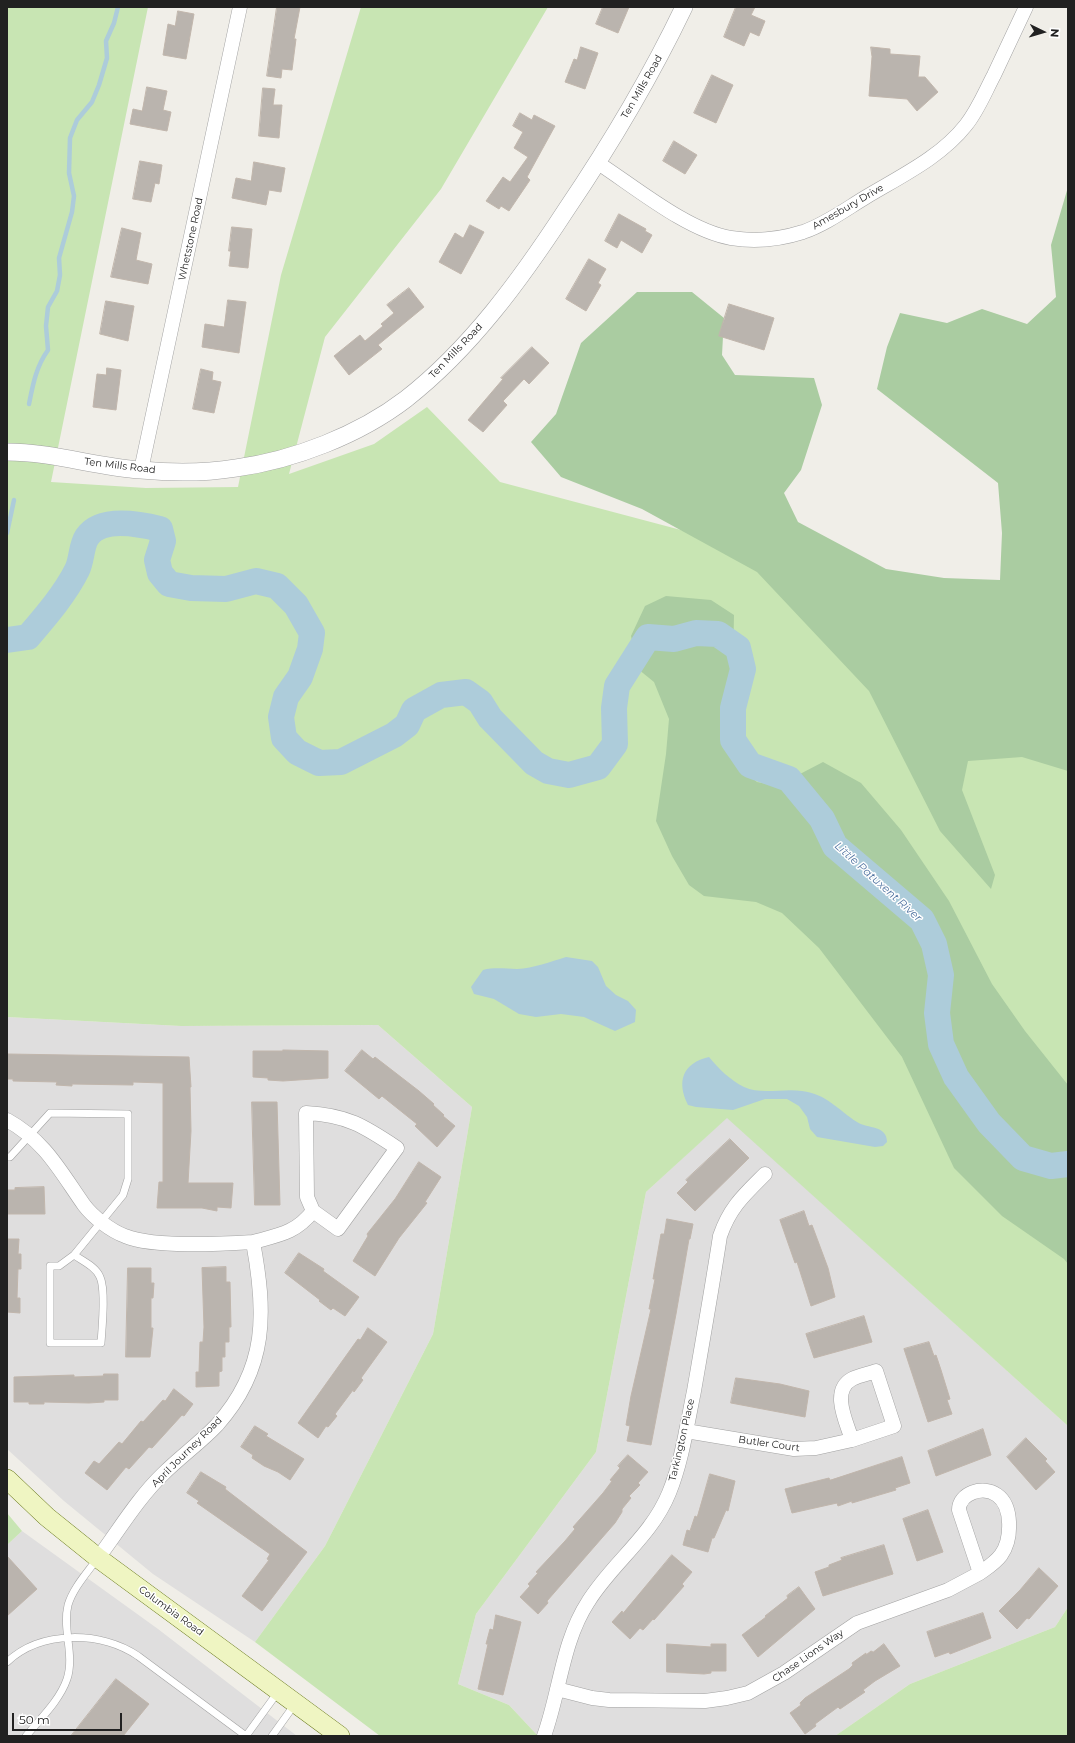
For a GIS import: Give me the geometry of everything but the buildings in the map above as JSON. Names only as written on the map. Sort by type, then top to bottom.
[{"type":"main road","name":"Columbia Road","points":[[7,1479],[47,1517],[98,1558],[340,1736]]},
{"type":"street","name":"Whetstone Road","points":[[141,470],[240,7]]},
{"type":"street","name":"Ten Mills Road","points":[[7,452],[48,454],[141,470],[194,472],[236,468],[289,457],[334,439],[368,422],[404,400],[441,370],[474,334],[550,236],[598,163],[665,47],[684,7]]},
{"type":"street","name":"Amesbury Drive","points":[[598,163],[692,224],[713,232],[731,238],[755,240],[780,238],[803,232],[823,223],[914,168],[951,142],[978,110],[1026,7]]},
{"type":"street","points":[[306,1113],[329,1114],[353,1121],[397,1148],[338,1229],[313,1210],[307,1197],[306,1113]]},
{"type":"street","points":[[7,1120],[31,1135],[56,1162],[86,1207],[102,1221],[126,1236],[143,1241],[228,1244],[253,1242],[289,1232],[304,1222],[313,1210]]},
{"type":"street","name":"Tarkington Place","points":[[544,1736],[571,1637],[579,1617],[589,1600],[651,1527],[661,1512],[676,1474],[686,1431],[720,1236],[726,1218],[735,1205],[765,1174]]},
{"type":"street","name":"April Journey Road","points":[[98,1558],[162,1475],[217,1425],[238,1396],[254,1361],[262,1324],[259,1276],[253,1242]]},
{"type":"street","name":"Butler Court","points":[[686,1431],[794,1449],[816,1448],[852,1440],[894,1426],[876,1371],[852,1379],[844,1386],[841,1393],[840,1402],[852,1440]]},
{"type":"street","name":"Chase Lions Way","points":[[557,1690],[592,1698],[609,1700],[705,1701],[748,1693],[784,1673],[857,1623],[948,1590],[980,1573],[1002,1554],[1009,1533],[1006,1507],[996,1494],[988,1491],[980,1491],[965,1496],[959,1504],[959,1510],[980,1573]]},
{"type":"lane","points":[[7,1157],[10,1157],[50,1113],[128,1114],[127,1186],[118,1204],[74,1255],[59,1266],[50,1266],[50,1343],[101,1343],[102,1286],[100,1276],[93,1268],[74,1255]]},
{"type":"lane","points":[[26,1736],[62,1691],[67,1679],[70,1667],[66,1617],[68,1605],[73,1592],[98,1558]]},
{"type":"lane","points":[[7,1662],[33,1646],[50,1640],[97,1639],[125,1647],[246,1736],[279,1691]]},
{"type":"lane","points":[[272,1736],[296,1703]]},
{"type":"shaded area","points":[[7,1017],[181,1026],[378,1025],[472,1107],[433,1334],[325,1546],[255,1642],[153,1574],[64,1501],[7,1449]]},
{"type":"shaded area","points":[[727,1117],[1067,1425],[1068,1607],[1055,1627],[910,1684],[835,1736],[538,1736],[509,1705],[458,1684],[476,1614],[596,1452],[646,1192]]},
{"type":"shaded area","points":[[22,1531],[158,1629],[297,1736],[7,1736],[7,1545]]},
{"type":"green space","points":[[7,7],[148,7],[51,482],[146,488],[238,487],[281,275],[361,7],[548,7],[441,189],[325,337],[289,474],[374,444],[427,407],[500,482],[1058,630],[1068,592],[1068,1426],[727,1118],[646,1192],[596,1452],[476,1614],[458,1684],[509,1705],[538,1736],[380,1736],[255,1642],[325,1546],[433,1334],[472,1107],[378,1025],[181,1026],[7,1017]]},
{"type":"green space","points":[[1068,187],[1068,771],[1022,757],[968,761],[962,790],[995,875],[991,889],[940,831],[869,691],[757,572],[642,509],[561,477],[531,442],[556,414],[581,343],[637,292],[692,292],[724,318],[722,355],[735,375],[814,378],[822,405],[801,470],[784,493],[798,522],[886,569],[944,578],[1000,580],[1002,533],[998,483],[877,389],[887,347],[900,313],[947,323],[982,309],[1027,324],[1056,297],[1051,245]]},
{"type":"green space","points":[[666,596],[711,600],[734,615],[733,664],[728,707],[734,762],[757,782],[777,786],[823,762],[861,783],[901,830],[949,901],[992,984],[1025,1031],[1068,1085],[1068,1264],[1064,1259],[1002,1216],[954,1168],[902,1057],[819,948],[782,913],[756,902],[704,896],[689,885],[672,856],[656,821],[666,754],[669,719],[654,682],[638,669],[631,636],[645,606]]},
{"type":"green space","points":[[7,1513],[22,1531],[7,1545]]},
{"type":"green space","points":[[1068,1607],[1068,1736],[835,1736],[910,1684],[1055,1627]]},
{"type":"water","points":[[566,957],[592,961],[598,967],[606,986],[616,995],[628,1001],[636,1010],[635,1022],[615,1031],[584,1017],[561,1014],[536,1017],[519,1014],[494,999],[474,994],[471,987],[483,970],[530,967]]},
{"type":"water","points":[[709,1057],[729,1078],[744,1087],[758,1091],[795,1090],[818,1095],[832,1103],[857,1122],[880,1130],[884,1133],[887,1142],[883,1146],[875,1147],[817,1137],[810,1129],[807,1117],[799,1106],[787,1099],[765,1099],[733,1110],[688,1105],[684,1096],[684,1074],[693,1064]]},
{"type":"waterway","points":[[29,404],[38,369],[48,350],[46,326],[48,307],[57,291],[60,275],[59,258],[72,212],[74,196],[69,173],[70,138],[77,120],[92,102],[99,85],[107,58],[106,41],[114,23],[118,7]]},
{"type":"waterway","points":[[7,533],[14,500]]},
{"type":"waterway","name":"Little Patuxent River","points":[[7,640],[28,637],[48,613],[61,596],[77,570],[85,541],[93,530],[102,526],[121,523],[142,525],[160,529],[163,541],[157,560],[160,573],[169,584],[191,588],[226,589],[256,581],[277,586],[296,605],[312,633],[310,649],[300,677],[286,697],[281,717],[284,738],[297,752],[319,763],[341,762],[394,735],[407,725],[414,710],[441,695],[466,692],[480,702],[490,718],[534,763],[548,771],[569,775],[598,767],[615,744],[614,708],[617,686],[648,637],[674,639],[696,633],[718,634],[738,648],[743,669],[733,708],[733,740],[750,765],[789,779],[822,819],[835,846],[922,920],[934,944],[941,975],[937,1013],[941,1044],[956,1077],[989,1123],[1023,1158],[1051,1166],[1068,1164]]}]
